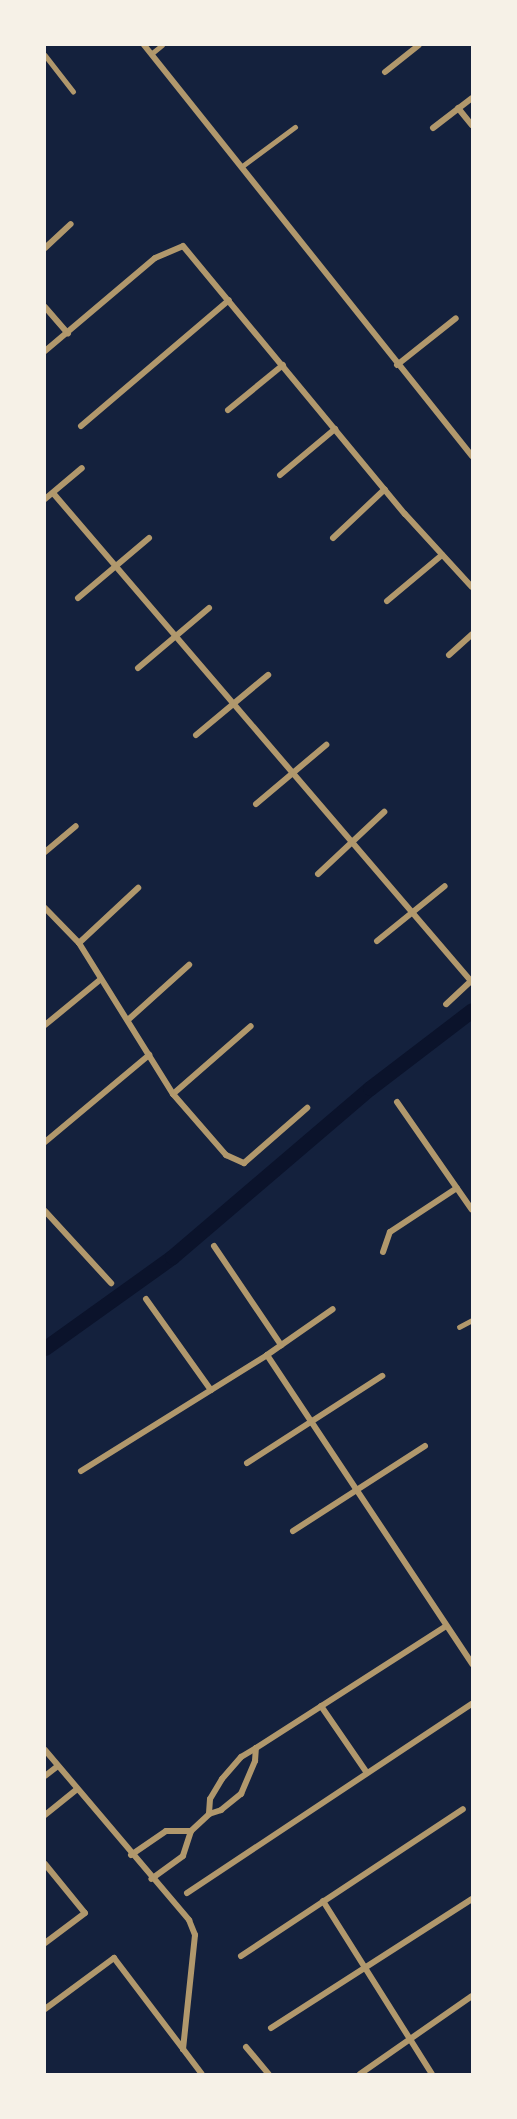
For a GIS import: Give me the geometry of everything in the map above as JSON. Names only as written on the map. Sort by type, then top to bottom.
[{"type":"street","points":[[144,45],[397,365],[472,456]]},
{"type":"street","points":[[385,72],[419,45]]},
{"type":"street","points":[[433,128],[472,98]]},
{"type":"street","points":[[458,108],[472,125]]},
{"type":"street","points":[[45,248],[71,224]]},
{"type":"street","points":[[45,351],[155,258],[183,246],[190,251],[385,489],[472,587]]},
{"type":"street","points":[[81,426],[229,300]]},
{"type":"street","points":[[45,307],[68,333]]},
{"type":"street","points":[[397,365],[456,318]]},
{"type":"street","points":[[228,410],[283,365]]},
{"type":"street","points":[[280,475],[335,429]]},
{"type":"street","points":[[45,500],[82,468]]},
{"type":"street","points":[[333,538],[385,489]]},
{"type":"street","points":[[52,493],[471,980],[446,1004]]},
{"type":"street","points":[[78,598],[149,538]]},
{"type":"street","points":[[387,601],[442,555]]},
{"type":"street","points":[[138,668],[209,608]]},
{"type":"street","points":[[449,655],[472,634]]},
{"type":"street","points":[[196,735],[268,675]]},
{"type":"street","points":[[256,804],[326,745]]},
{"type":"street","points":[[318,874],[350,841],[384,812]]},
{"type":"street","points":[[45,852],[76,826]]},
{"type":"street","points":[[377,941],[445,886]]},
{"type":"street","points":[[79,943],[138,888]]},
{"type":"street","points":[[45,908],[79,943],[129,1019],[173,1094],[226,1155],[244,1163],[307,1108]]},
{"type":"street","points":[[129,1019],[189,965]]},
{"type":"street","points":[[45,1025],[101,979]]},
{"type":"street","points":[[173,1094],[251,1026]]},
{"type":"street","points":[[45,1142],[149,1055]]},
{"type":"street","points":[[397,1102],[472,1210]]},
{"type":"street","points":[[383,1252],[390,1232],[457,1188]]},
{"type":"street","points":[[45,1211],[111,1283]]},
{"type":"street","points":[[214,1246],[281,1345]]},
{"type":"street","points":[[146,1299],[211,1390]]},
{"type":"street","points":[[81,1471],[267,1355],[333,1309]]},
{"type":"street","points":[[267,1355],[472,1664]]},
{"type":"street","points":[[247,1462],[382,1376]]},
{"type":"street","points":[[293,1531],[425,1446]]},
{"type":"street","points":[[209,1814],[210,1799],[222,1779],[241,1757],[446,1626]]},
{"type":"street","points":[[187,1893],[472,1704]]},
{"type":"street","points":[[321,1706],[367,1773]]},
{"type":"street","points":[[151,1879],[183,1856],[191,1831],[209,1814],[220,1810],[241,1794],[255,1761],[256,1748]]},
{"type":"street","points":[[45,1750],[151,1879],[189,1920],[195,1935],[183,2049]]},
{"type":"street","points":[[45,1776],[58,1766]]},
{"type":"street","points":[[45,1815],[76,1790]]},
{"type":"street","points":[[241,1956],[463,1809]]},
{"type":"street","points":[[131,1855],[166,1831],[191,1831]]},
{"type":"street","points":[[45,1864],[85,1913],[45,1944]]},
{"type":"street","points":[[271,2028],[472,1899]]},
{"type":"street","points":[[323,1901],[432,2074]]},
{"type":"street","points":[[45,2009],[114,1958],[202,2074]]},
{"type":"street","points":[[360,2074],[472,1996]]},
{"type":"street","points":[[246,2047],[269,2074]]},
{"type":"lane","points":[[151,54],[162,45]]},
{"type":"lane","points":[[45,55],[73,91]]},
{"type":"lane","points":[[241,167],[295,127]]},
{"type":"lane","points":[[459,1327],[472,1320]]},
{"type":"waterway","points":[[45,1348],[172,1257],[370,1088],[472,1010]]}]
